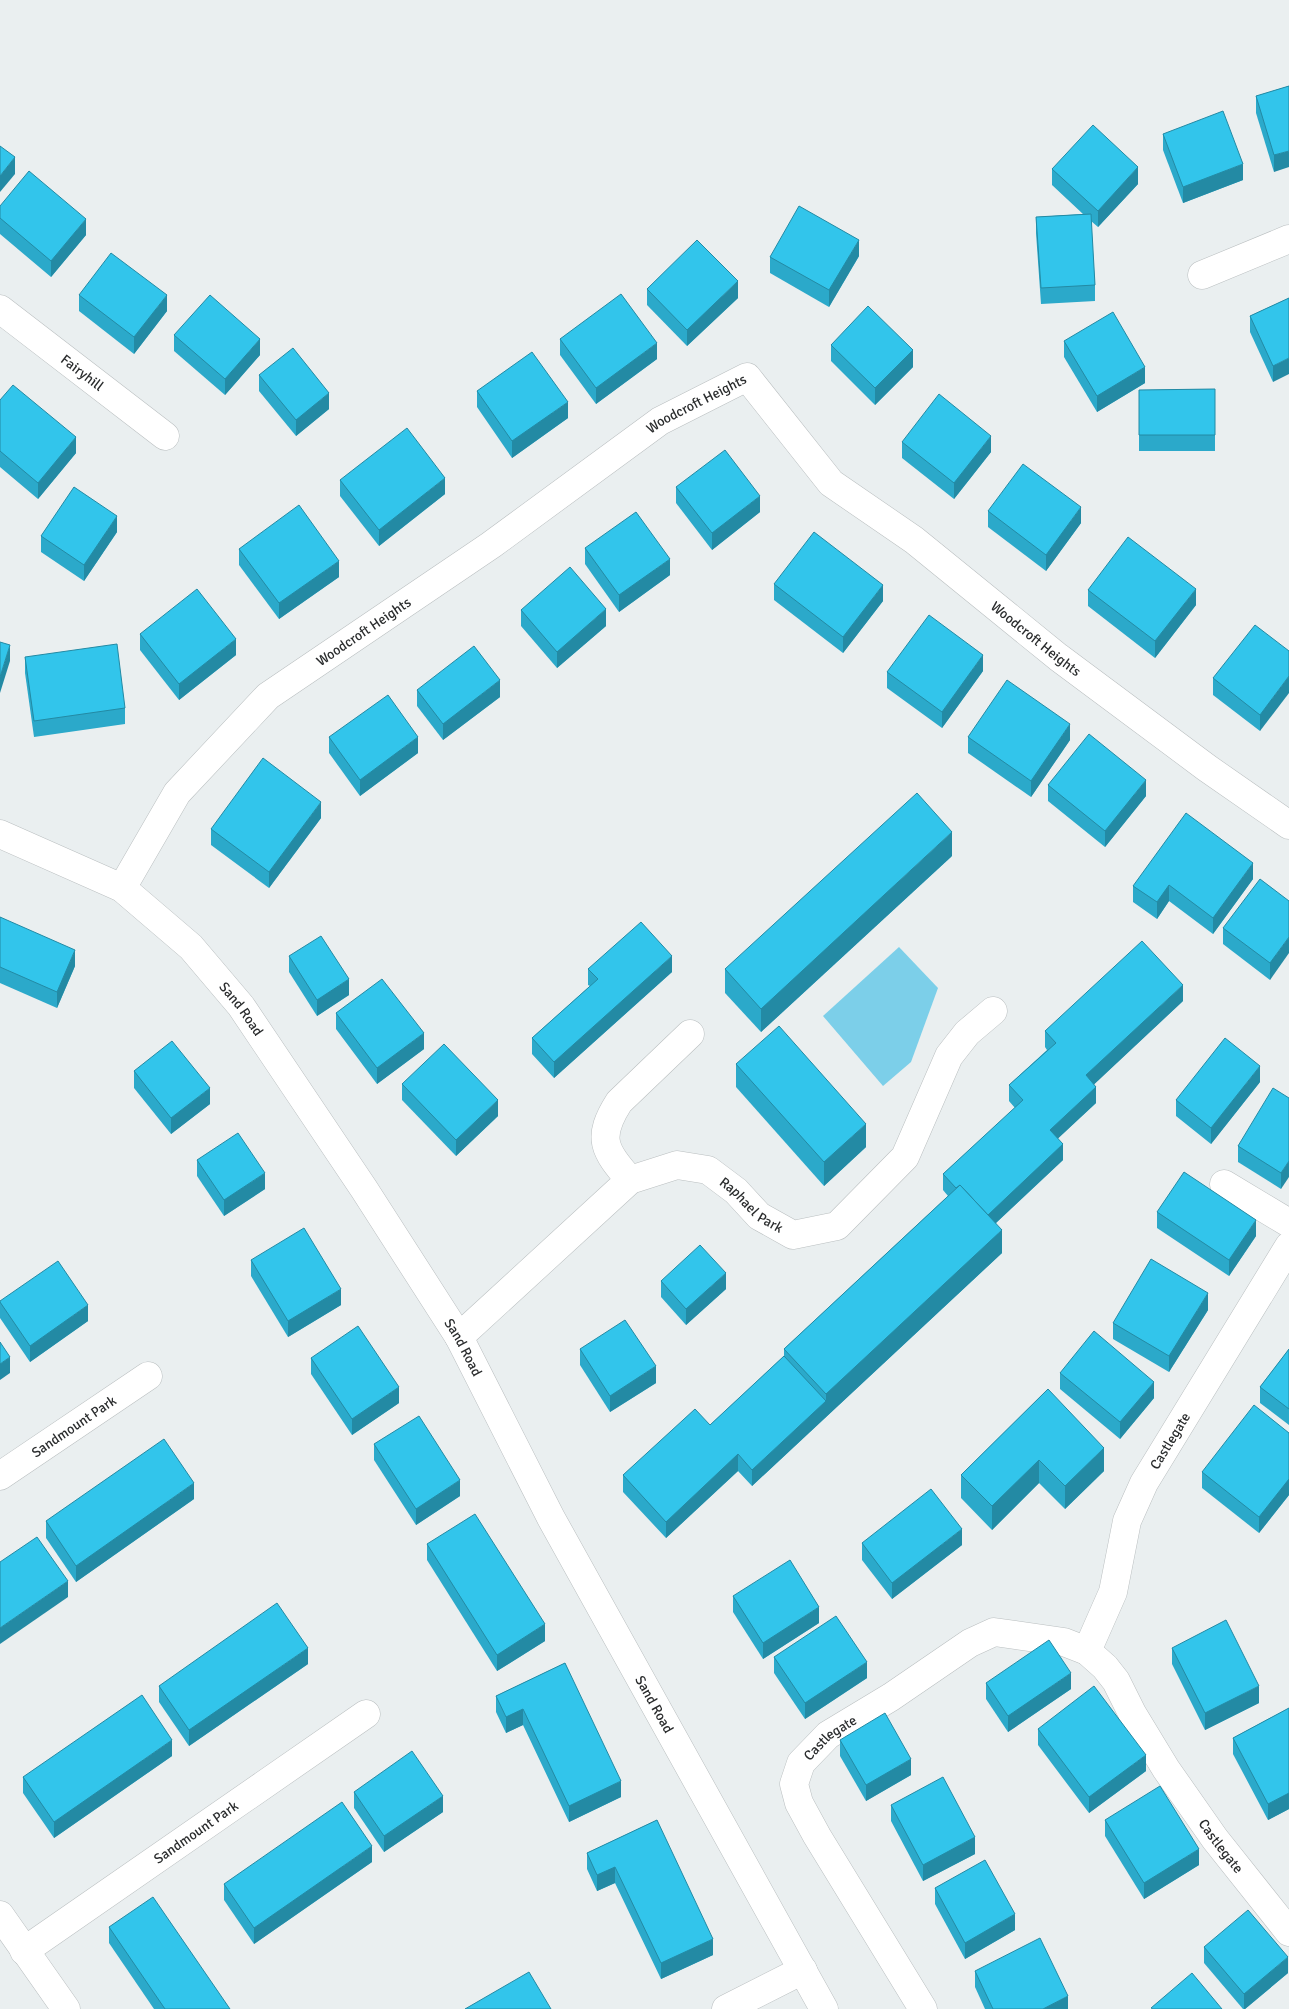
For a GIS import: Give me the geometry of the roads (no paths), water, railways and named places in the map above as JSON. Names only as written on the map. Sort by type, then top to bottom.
[{"type":"street","points":[[1202,275],[1289,239]]},
{"type":"street","name":"Fairyhill","points":[[0,309],[165,436]]},
{"type":"street","name":"Woodcroft Heights","points":[[122,888],[178,794],[268,696],[491,545],[660,421],[747,377],[831,483],[914,540],[1058,657],[1207,768],[1288,822]]},
{"type":"street","name":"Sand Road","points":[[0,834],[122,888],[191,947],[241,1006],[364,1189],[458,1337],[551,1518],[824,2009]]},
{"type":"street","name":"Raphael Park","points":[[458,1337],[630,1180],[677,1164],[708,1170],[736,1191],[759,1216],[792,1235],[837,1226],[905,1157],[948,1056],[967,1033],[993,1011]]},
{"type":"street","points":[[630,1180],[610,1156],[605,1144],[610,1115],[619,1102],[690,1034]]},
{"type":"street","points":[[1224,1184],[1289,1224]]},
{"type":"street","name":"Castlegate","points":[[1087,1651],[1113,1592],[1127,1521],[1144,1483],[1289,1246]]},
{"type":"street","name":"Sandmount Park","points":[[0,1476],[148,1376]]},
{"type":"street","name":"Castlegate","points":[[923,2009],[817,1836],[800,1803],[794,1784],[801,1763],[828,1735],[891,1697],[970,1643],[994,1632],[1064,1642],[1087,1651],[1105,1667],[1116,1681],[1132,1713],[1166,1769],[1215,1839],[1285,1915]]},
{"type":"street","name":"Sandmount Park","points":[[24,1951],[366,1714]]},
{"type":"street","points":[[0,1915],[66,2009]]},
{"type":"street","points":[[726,2009],[803,1970]]}]
